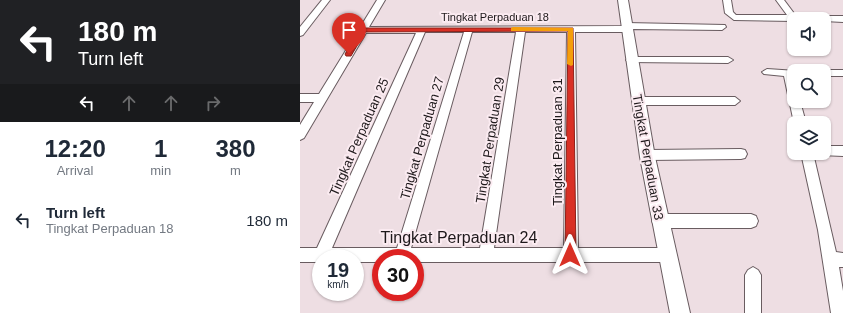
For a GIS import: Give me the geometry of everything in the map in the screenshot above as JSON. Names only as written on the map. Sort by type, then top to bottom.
[{"type":"street","points":[[300,33],[326,0]]},
{"type":"street","points":[[300,135],[381,0]]},
{"type":"street","name":"Tingkat Perpaduan 33","points":[[623,0],[631,60],[659,221],[680,313]]},
{"type":"street","points":[[727,0],[729,13],[734,17],[787,18]]},
{"type":"street","points":[[780,0],[789,12]]},
{"type":"street","points":[[831,19],[843,19]]},
{"type":"street","name":"Tingkat Perpaduan 18","points":[[363,30],[722,27]]},
{"type":"street","name":"Tingkat Perpaduan 29","points":[[486,255],[521,29]]},
{"type":"street","name":"Tingkat Perpaduan 31","points":[[570,255],[571,29]]},
{"type":"street","name":"Tingkat Perpaduan 25","points":[[324,249],[422,30]]},
{"type":"street","name":"Tingkat Perpaduan 27","points":[[404,249],[468,30]]},
{"type":"street","points":[[631,60],[728,60]]},
{"type":"street","points":[[767,72],[787,73]]},
{"type":"street","points":[[831,73],[843,74]]},
{"type":"street","points":[[300,98],[323,98]]},
{"type":"street","points":[[638,101],[735,101]]},
{"type":"street","points":[[831,151],[843,151]]},
{"type":"street","points":[[648,156],[741,154]]},
{"type":"street","points":[[809,160],[837,259],[839,313]]},
{"type":"street","points":[[659,221],[751,222]]},
{"type":"street","name":"Tingkat Perpaduan 24","points":[[300,255],[312,255]]},
{"type":"street","name":"Tingkat Perpaduan 24","points":[[424,255],[667,255]]},
{"type":"street","points":[[753,275],[753,313]]},
{"type":"slow traffic","points":[[513,29],[571,29],[571,64]]},
{"type":"route","points":[[349,54],[363,30],[571,29],[570,255]]}]
